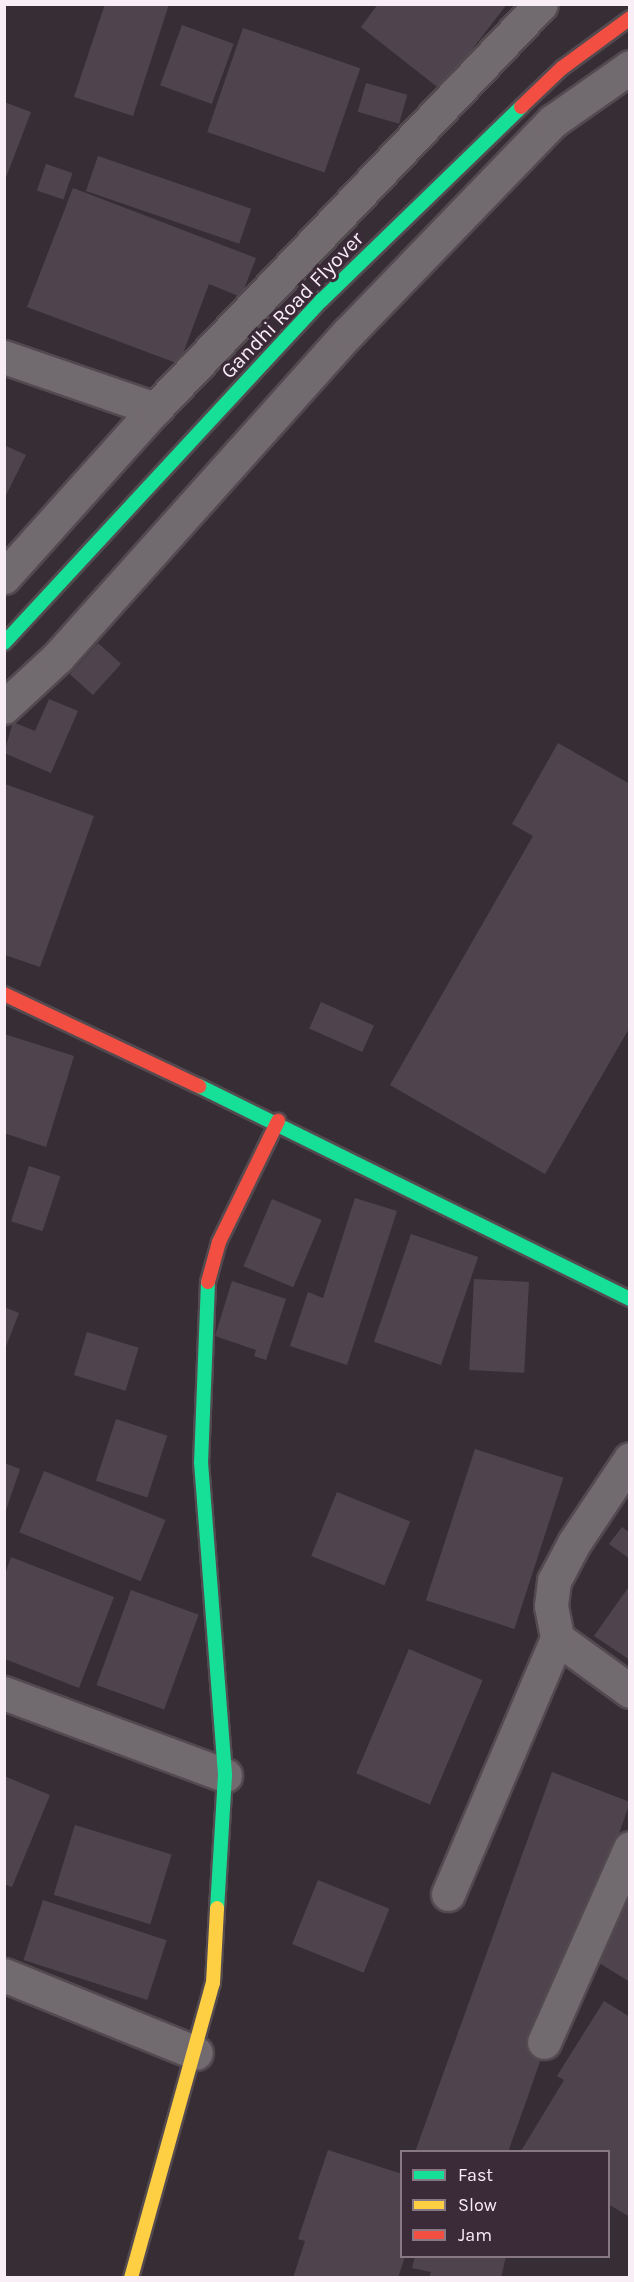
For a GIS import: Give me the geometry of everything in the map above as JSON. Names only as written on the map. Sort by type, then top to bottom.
[{"type":"street","points":[[4,577],[154,409],[541,4]]},
{"type":"street","name":"Gandhi Road Flyover","points":[[4,643],[322,300],[562,68],[630,18]]},
{"type":"street","points":[[4,707],[58,657],[348,333],[554,121],[630,67]]},
{"type":"street","points":[[4,357],[154,409]]},
{"type":"street","points":[[4,994],[50,1020],[278,1121],[630,1299]]},
{"type":"street","points":[[131,2277],[212,2001],[225,1775],[201,1462],[206,1289],[219,1242],[278,1121]]},
{"type":"street","points":[[448,1894],[557,1638],[551,1606],[554,1581],[630,1459]]},
{"type":"street","points":[[557,1638],[630,1691]]},
{"type":"street","points":[[4,1693],[225,1775]]},
{"type":"street","points":[[544,2042],[630,1848]]},
{"type":"street","points":[[4,1975],[196,2053]]},
{"type":"building","points":[[105,4],[169,4],[133,116],[74,97]]},
{"type":"building","points":[[378,4],[507,4],[441,90],[361,27]]},
{"type":"building","points":[[182,25],[234,44],[212,104],[160,85]]},
{"type":"building","points":[[243,28],[360,68],[324,172],[207,132]]},
{"type":"building","points":[[366,83],[407,95],[399,124],[358,112]]},
{"type":"building","points":[[4,102],[31,112],[5,180],[4,180]]},
{"type":"building","points":[[98,156],[251,209],[239,244],[86,191]]},
{"type":"building","points":[[46,164],[72,173],[63,200],[37,190]]},
{"type":"building","points":[[73,188],[256,258],[241,297],[209,284],[179,364],[27,307]]},
{"type":"building","points":[[4,445],[26,455],[4,499]]},
{"type":"building","points":[[98,643],[121,664],[93,695],[70,674]]},
{"type":"building","points":[[49,699],[78,711],[51,773],[4,753],[13,722],[35,731]]},
{"type":"building","points":[[558,743],[630,784],[630,1027],[545,1174],[390,1085],[533,836],[512,824]]},
{"type":"building","points":[[5,784],[94,816],[40,967],[5,955]]},
{"type":"building","points":[[321,1002],[374,1026],[362,1052],[309,1028]]},
{"type":"building","points":[[4,1034],[74,1056],[46,1147],[4,1133]]},
{"type":"building","points":[[29,1166],[60,1176],[42,1231],[11,1221]]},
{"type":"building","points":[[355,1198],[397,1211],[347,1365],[290,1346],[308,1292],[323,1298]]},
{"type":"building","points":[[272,1199],[322,1220],[293,1287],[243,1266]]},
{"type":"building","points":[[411,1234],[478,1257],[441,1365],[374,1342]]},
{"type":"building","points":[[474,1279],[529,1282],[524,1373],[469,1370]]},
{"type":"building","points":[[232,1281],[286,1299],[266,1360],[254,1356],[256,1350],[215,1336]]},
{"type":"building","points":[[4,1307],[19,1313],[5,1349],[4,1349]]},
{"type":"building","points":[[87,1332],[139,1348],[125,1391],[74,1375]]},
{"type":"building","points":[[116,1419],[167,1436],[147,1498],[96,1481]]},
{"type":"building","points":[[475,1449],[563,1478],[514,1629],[426,1600]]},
{"type":"building","points":[[4,1463],[20,1469],[5,1513],[4,1513]]},
{"type":"building","points":[[44,1471],[165,1520],[141,1581],[19,1532]]},
{"type":"building","points":[[337,1492],[410,1522],[384,1586],[311,1556]]},
{"type":"building","points":[[622,1527],[630,1533],[630,1559],[609,1544]]},
{"type":"building","points":[[11,1557],[114,1597],[79,1688],[5,1659],[5,1574]]},
{"type":"building","points":[[630,1585],[630,1660],[594,1636]]},
{"type":"building","points":[[131,1590],[199,1615],[164,1710],[96,1685]]},
{"type":"building","points":[[409,1649],[483,1680],[430,1805],[356,1773]]},
{"type":"building","points":[[552,1772],[630,1802],[509,2150],[416,2150]]},
{"type":"building","points":[[4,1776],[50,1795],[12,1887],[4,1884]]},
{"type":"building","points":[[75,1825],[172,1855],[150,1924],[54,1895]]},
{"type":"building","points":[[318,1880],[389,1909],[364,1973],[292,1944]]},
{"type":"building","points":[[630,1896],[630,1982],[591,1958]]},
{"type":"building","points":[[43,1900],[167,1940],[147,2000],[24,1960]]},
{"type":"building","points":[[604,2001],[630,2017],[630,2217],[610,2205],[610,2150],[522,2150],[564,2080],[557,2076]]},
{"type":"building","points":[[328,2150],[400,2173],[400,2258],[404,2258],[398,2278],[293,2278],[305,2241],[298,2239]]},
{"type":"building","points":[[414,2258],[506,2258],[501,2278],[429,2278],[431,2272],[412,2268]]},
{"type":"traffic: fast","points":[[4,643],[322,300],[521,107]]},
{"type":"traffic: fast","points":[[199,1086],[630,1299]]},
{"type":"traffic: fast","points":[[208,1282],[201,1462],[225,1775],[217,1908]]},
{"type":"traffic: slow","points":[[131,2278],[213,1983],[217,1908]]},
{"type":"traffic: jam","points":[[521,107],[562,68],[630,18]]},
{"type":"traffic: jam","points":[[4,994],[199,1086]]},
{"type":"traffic: jam","points":[[208,1282],[219,1242],[278,1121]]}]
